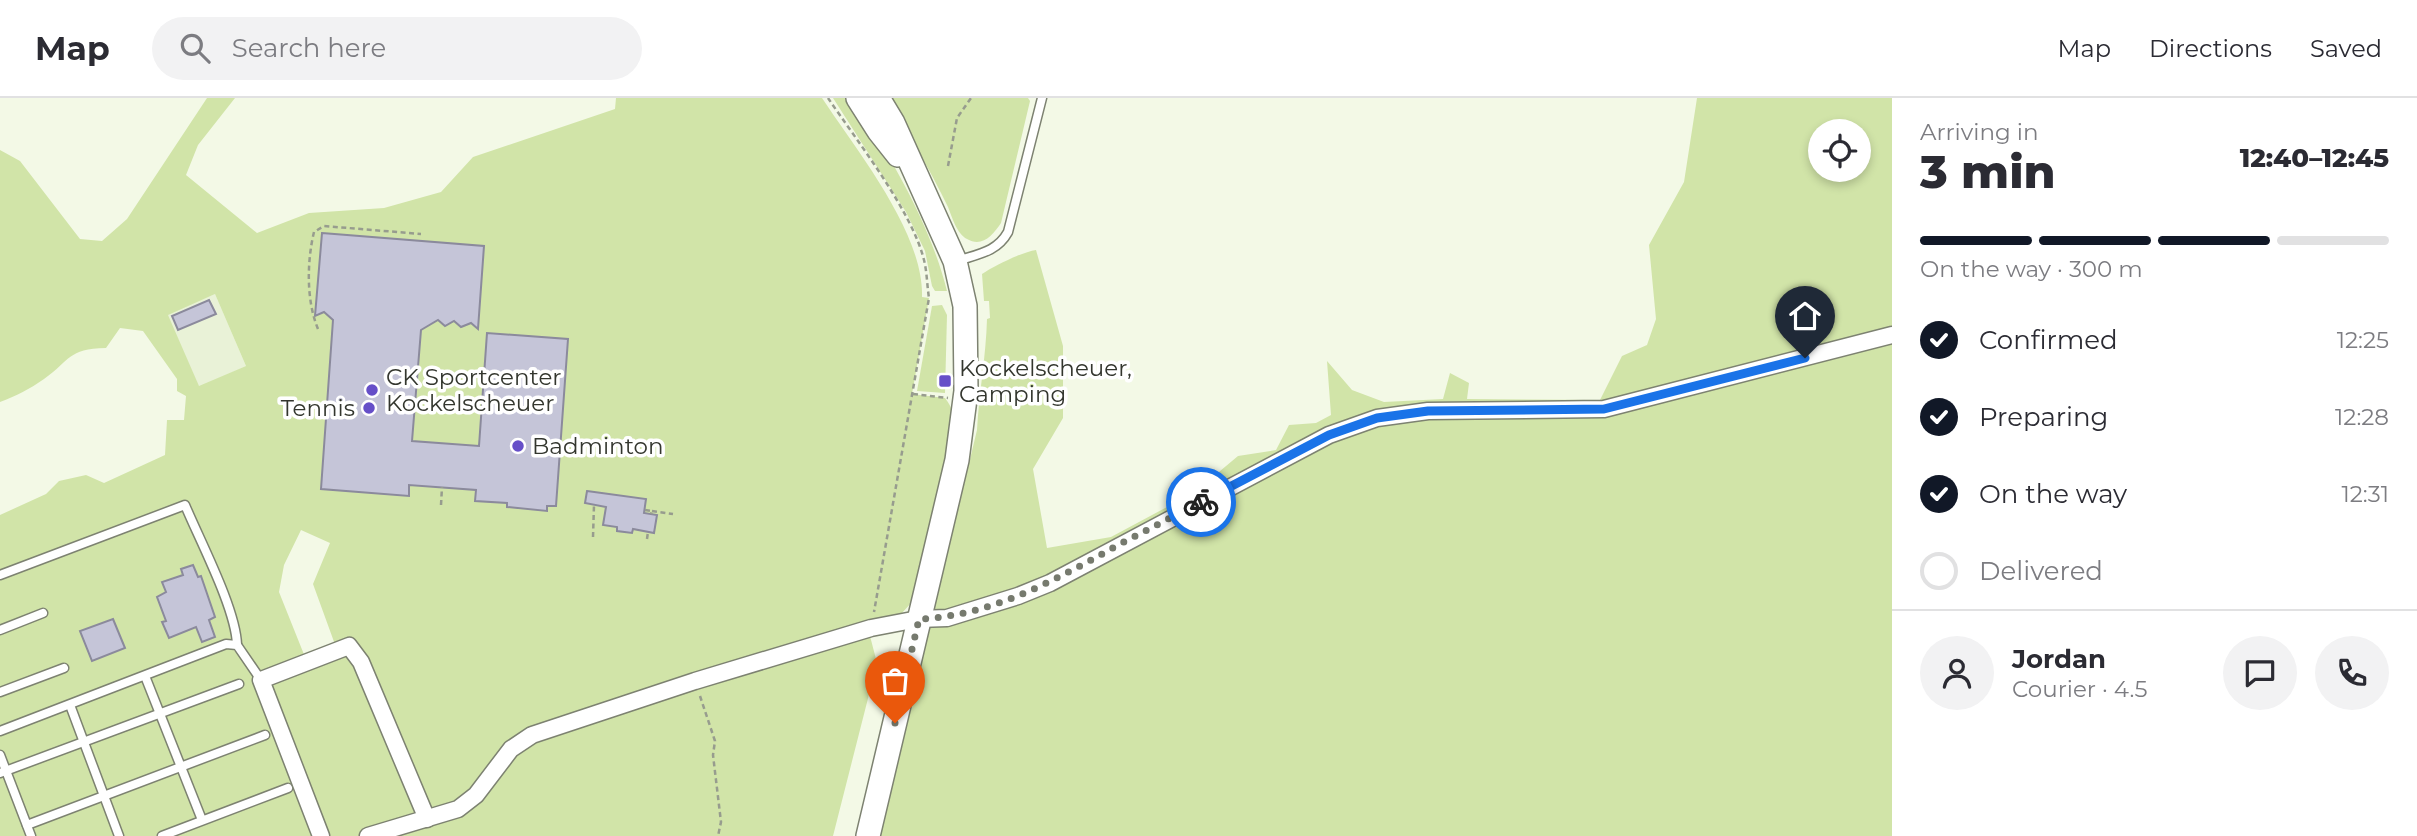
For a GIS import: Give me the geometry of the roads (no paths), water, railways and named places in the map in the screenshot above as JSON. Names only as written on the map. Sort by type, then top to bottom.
[{"type":"main road","points":[[858,98],[879,131],[921,185]]},
{"type":"main road","points":[[868,836],[957,460],[965,400],[965,306],[955,261],[893,123],[878,98]]},
{"type":"street","points":[[368,836],[458,809],[476,795],[511,749],[532,735],[695,681],[871,628],[919,619],[947,618],[1018,596],[1050,583],[1329,435],[1377,418],[1428,411],[1604,409],[1892,335]]},
{"type":"street","points":[[321,836],[261,680],[349,646],[361,662],[428,819]]},
{"type":"lane","points":[[955,261],[990,251],[1002,244],[1009,232],[1042,98]]},
{"type":"lane","points":[[0,575],[185,505],[230,611],[237,645],[261,680]]},
{"type":"lane","points":[[0,630],[43,613]]},
{"type":"lane","points":[[0,731],[226,645],[237,645]]},
{"type":"lane","points":[[0,692],[64,668]]},
{"type":"lane","points":[[145,676],[202,820]]},
{"type":"lane","points":[[3,772],[239,684]]},
{"type":"lane","points":[[70,705],[119,836]]},
{"type":"lane","points":[[27,825],[265,735]]},
{"type":"lane","points":[[0,755],[3,772],[31,836]]},
{"type":"lane","points":[[162,836],[288,788]]},
{"type":"place","name":"Kockelscheuer, Camping","points":[[945,381]]},
{"type":"place","name":"CK Sportcenter Kockelscheuer","points":[[372,390]]},
{"type":"place","name":"Tennis","points":[[369,408]]},
{"type":"place","name":"Badminton","points":[[518,446]]}]
